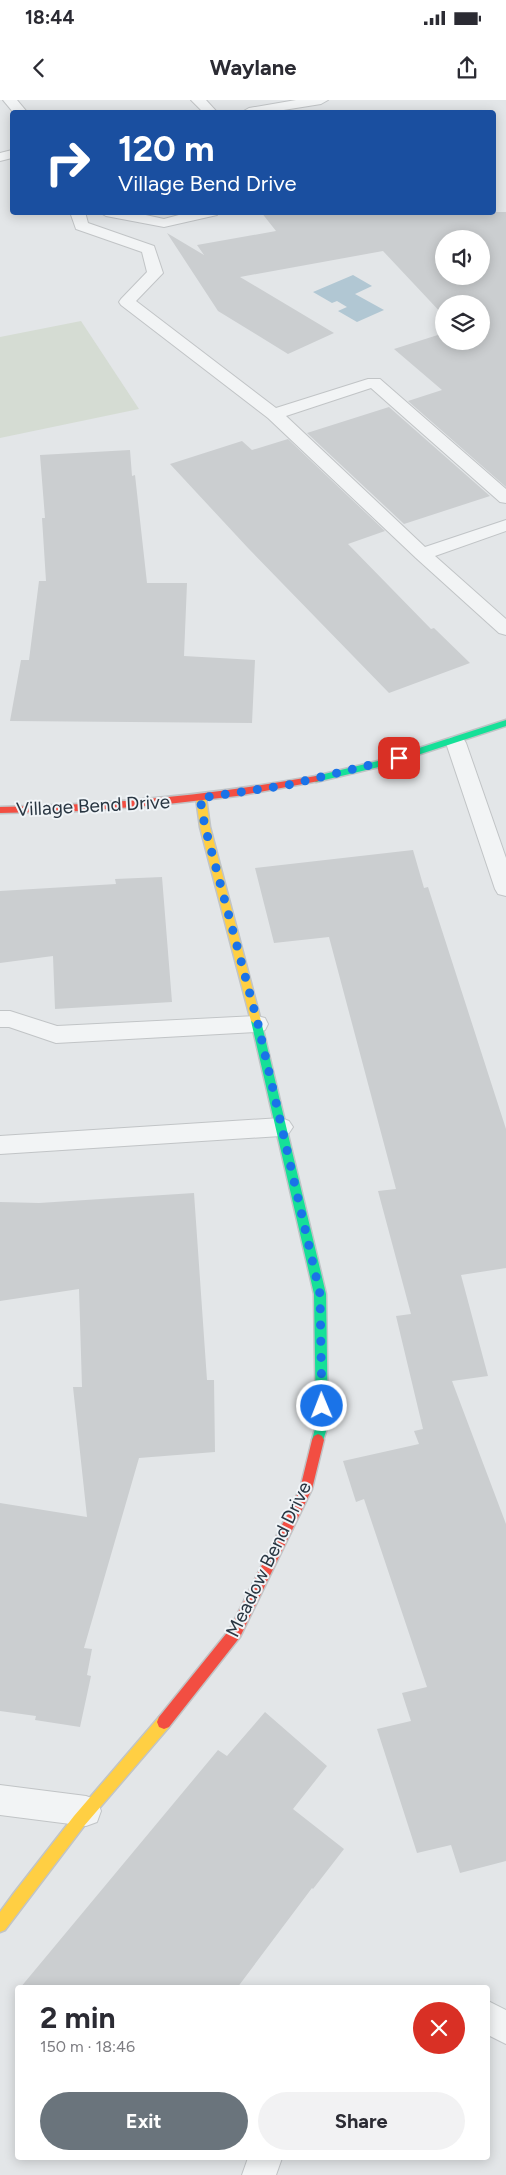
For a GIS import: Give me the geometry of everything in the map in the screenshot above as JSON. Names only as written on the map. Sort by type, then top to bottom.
[{"type":"street","name":"Village Bend Drive","points":[[0,810],[56,811],[200,798],[288,785],[353,771],[456,743],[506,723]]},
{"type":"street","name":"Meadow Bend Drive","points":[[0,1924],[36,1873],[86,1811],[176,1709],[234,1633],[306,1489],[322,1425],[320,1294],[258,1024],[205,827],[200,798]]},
{"type":"lane","points":[[10,100],[18,110]]},
{"type":"lane","points":[[198,100],[208,110]]},
{"type":"lane","points":[[261,110],[321,100]]},
{"type":"lane","points":[[78,215],[81,226],[149,249],[154,273],[127,302],[274,414],[422,554],[506,629]]},
{"type":"lane","points":[[122,215],[164,223],[199,215]]},
{"type":"lane","points":[[274,414],[374,382],[506,498]]},
{"type":"lane","points":[[422,554],[506,525]]},
{"type":"lane","points":[[456,743],[506,889]]},
{"type":"lane","points":[[0,1020],[10,1019],[56,1035],[258,1024]]},
{"type":"lane","points":[[0,1145],[281,1127]]},
{"type":"lane","points":[[0,1800],[86,1811]]},
{"type":"lane","points":[[490,2018],[506,2028]]},
{"type":"lane","points":[[259,2175],[264,2160]]},
{"type":"shaded area","points":[[81,321],[139,409],[0,438],[0,337]]},
{"type":"water","points":[[353,275],[372,286],[355,294],[384,310],[357,322],[338,311],[347,307],[337,301],[332,303],[313,292]]},
{"type":"building","points":[[496,212],[506,212],[506,487],[408,401],[442,390],[394,349],[435,336],[435,350],[490,350],[490,295],[435,295],[435,306],[383,251],[240,277],[334,333],[288,354],[218,311],[167,233],[204,255],[197,245],[276,231],[263,215],[496,215]]},
{"type":"building","points":[[389,407],[490,496],[404,524],[307,433]]},
{"type":"building","points":[[288,439],[385,531],[348,544],[431,629],[434,628],[470,663],[389,693],[248,548],[170,464],[242,441],[252,450]]},
{"type":"building","points":[[130,450],[132,476],[135,475],[147,583],[187,583],[184,656],[255,660],[252,723],[10,721],[21,660],[29,660],[39,581],[46,581],[42,518],[45,518],[40,455]]},
{"type":"building","points":[[413,850],[424,888],[428,887],[506,1129],[506,1268],[461,1275],[488,1376],[452,1381],[506,1524],[506,1861],[460,1873],[451,1845],[417,1853],[377,1729],[411,1721],[402,1693],[427,1687],[364,1499],[356,1502],[343,1461],[419,1444],[414,1431],[423,1429],[396,1316],[411,1314],[378,1191],[396,1189],[329,937],[274,943],[255,868]]},
{"type":"building","points":[[162,877],[172,1002],[55,1009],[53,956],[0,963],[0,891],[116,884],[115,879]]},
{"type":"building","points":[[194,1193],[207,1380],[214,1380],[215,1452],[139,1458],[84,1648],[92,1649],[87,1675],[91,1676],[80,1727],[35,1720],[36,1716],[0,1711],[0,1503],[87,1517],[73,1387],[82,1387],[79,1289],[0,1301],[0,1202],[39,1203]]},
{"type":"building","points":[[265,1712],[327,1766],[293,1809],[344,1849],[312,1888],[239,1985],[22,1985],[218,1750],[227,1756]]},
{"type":"traffic: fast","points":[[316,779],[384,763],[506,723]]},
{"type":"traffic: fast","points":[[256,1021],[320,1294],[322,1425],[318,1440]]},
{"type":"traffic: slow","points":[[201,798],[205,827],[256,1021]]},
{"type":"traffic: slow","points":[[0,1925],[38,1872],[79,1821],[164,1722]]},
{"type":"traffic: jam","points":[[0,810],[80,808],[159,802],[237,793],[316,779]]},
{"type":"traffic: jam","points":[[164,1722],[235,1633],[306,1489],[318,1440]]},
{"type":"route","points":[[322,1406],[320,1294],[258,1024],[205,827],[200,798],[288,785],[353,771],[399,758]]}]
